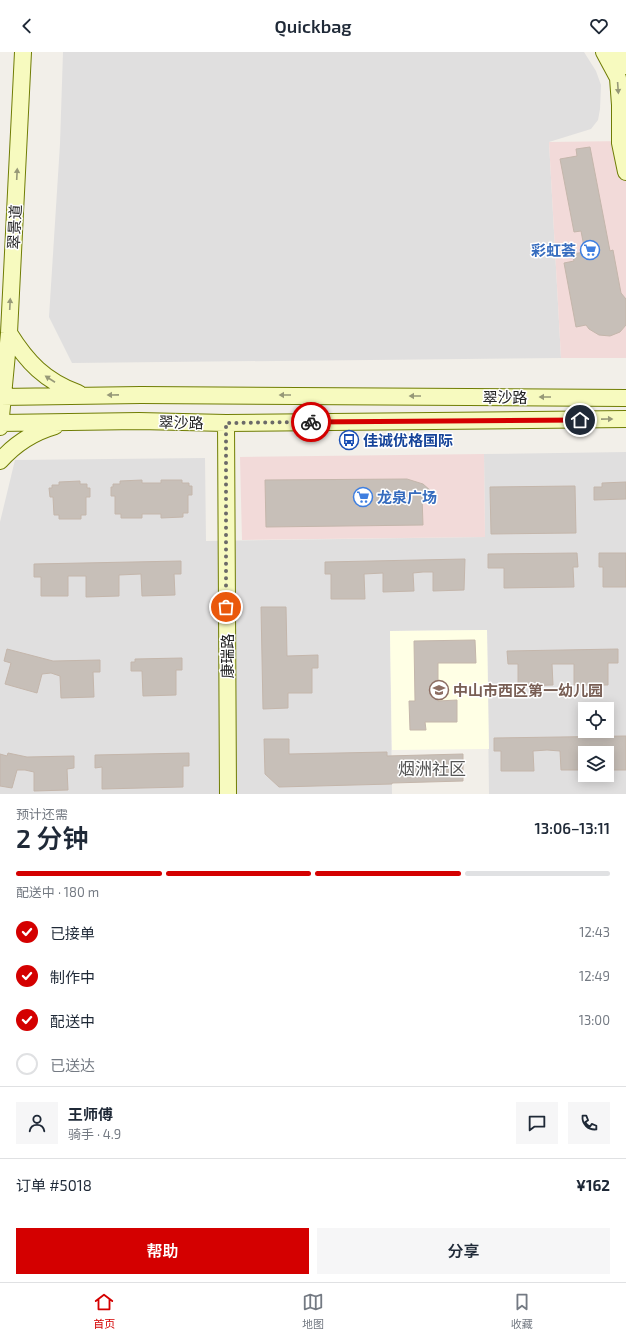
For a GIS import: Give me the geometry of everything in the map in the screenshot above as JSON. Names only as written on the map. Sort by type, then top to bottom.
[{"type":"main road","name":"翠景道","points":[[0,424],[9,333],[22,52]]},
{"type":"main road","points":[[604,52],[618,78],[620,143],[626,172]]},
{"type":"main road","points":[[620,52],[626,66]]},
{"type":"main road","points":[[9,333],[33,366],[49,379],[66,389],[86,395]]},
{"type":"main road","points":[[139,421],[141,395]]},
{"type":"main road","name":"翠沙路","points":[[2,397],[141,395],[626,398]]},
{"type":"main road","name":"翠沙路","points":[[0,424],[139,421],[226,423],[626,419]]},
{"type":"main road","points":[[0,461],[19,444],[32,435],[62,424],[78,422]]},
{"type":"main road","name":"康瑞路","points":[[226,423],[228,794]]},
{"type":"shaded area","points":[[63,52],[584,52],[596,71],[601,85],[598,120],[591,129],[549,142],[561,358],[72,363],[49,317],[60,144]]},
{"type":"shaded area","name":"彩虹荟","points":[[626,141],[626,358],[561,358],[549,142]]},
{"type":"shaded area","points":[[626,452],[626,794],[489,794],[487,630],[390,631],[392,794],[0,794],[0,522],[15,460],[205,458],[206,541],[485,537],[484,454]]},
{"type":"shaded area","name":"龙泉广场","points":[[484,454],[485,537],[242,540],[240,457]]},
{"type":"shaded area","name":"中山市西区第一幼儿园","points":[[487,630],[489,749],[392,750],[390,631]]},
{"type":"building","points":[[590,147],[610,251],[613,250],[621,293],[626,299],[626,325],[620,332],[610,336],[599,335],[589,329],[586,325],[576,327],[564,263],[574,261],[572,254],[585,252],[581,231],[574,232],[560,159],[577,156],[576,149]]},
{"type":"building","points":[[407,479],[423,484],[431,491],[422,496],[423,525],[266,527],[265,480]]},
{"type":"building","points":[[142,480],[142,483],[161,483],[161,480],[182,480],[182,483],[189,483],[189,486],[192,486],[192,495],[188,495],[188,513],[183,513],[183,517],[161,518],[161,514],[142,514],[142,518],[121,518],[121,514],[115,514],[115,496],[111,496],[111,487],[113,487],[113,484],[120,484],[120,481]]},
{"type":"building","points":[[80,481],[80,484],[87,484],[87,488],[90,488],[90,497],[86,497],[86,515],[81,515],[81,519],[59,519],[59,515],[54,515],[53,497],[50,497],[49,488],[52,488],[52,485],[59,485],[59,482]]},
{"type":"building","points":[[626,482],[626,499],[594,500],[594,487],[602,487],[602,483]]},
{"type":"building","points":[[575,486],[576,533],[491,534],[490,487]]},
{"type":"building","points":[[577,553],[578,567],[573,567],[574,587],[504,588],[504,568],[488,568],[488,554]]},
{"type":"building","points":[[599,553],[626,553],[626,587],[603,587],[603,567],[599,567]]},
{"type":"building","points":[[465,559],[464,590],[433,591],[433,572],[423,572],[413,573],[414,591],[383,592],[383,573],[364,574],[365,599],[331,599],[331,574],[325,574],[325,562]]},
{"type":"building","points":[[181,561],[181,574],[174,574],[175,595],[142,596],[141,574],[119,575],[119,596],[86,597],[86,576],[68,576],[68,596],[41,596],[41,577],[34,577],[34,564]]},
{"type":"building","points":[[261,607],[286,607],[287,656],[318,655],[318,668],[312,668],[312,693],[288,693],[288,708],[263,709]]},
{"type":"building","points":[[475,640],[476,663],[438,663],[438,701],[457,700],[457,722],[425,722],[426,730],[410,730],[409,701],[415,701],[414,641]]},
{"type":"building","points":[[7,649],[53,661],[100,660],[100,672],[93,672],[94,697],[61,698],[60,676],[51,673],[42,674],[37,693],[5,684],[11,663],[4,661]]},
{"type":"building","points":[[618,649],[618,663],[608,663],[608,685],[574,685],[574,664],[552,664],[553,685],[518,686],[518,664],[508,664],[507,651]]},
{"type":"building","points":[[182,658],[182,670],[176,670],[176,695],[143,696],[142,671],[131,671],[131,662],[135,662],[135,659]]},
{"type":"building","points":[[614,736],[626,736],[626,770],[614,770],[614,746],[578,746],[578,770],[561,770],[560,751],[547,750],[533,751],[534,771],[501,771],[501,751],[494,751],[494,738],[578,737],[578,738],[614,738]]},
{"type":"building","points":[[264,739],[289,739],[289,754],[387,752],[387,756],[463,754],[463,781],[279,787],[265,774]]},
{"type":"building","points":[[8,753],[27,757],[74,756],[74,768],[67,769],[68,790],[34,791],[34,772],[25,770],[17,770],[12,788],[0,786],[0,754],[7,756]]},
{"type":"building","points":[[189,753],[189,766],[183,766],[183,787],[102,789],[102,767],[95,768],[95,755]]},
{"type":"way so far","points":[[226,607],[226,423],[311,422]]},
{"type":"place","name":"彩虹荟","points":[[590,250]]},
{"type":"place","name":"佳诚优格国际","points":[[349,440]]},
{"type":"place","name":"龙泉广场","points":[[363,497]]},
{"type":"place","name":"中山市西区第一幼儿园","points":[[439,690]]},
{"type":"district","name":"烟洲社区","points":[[432,768]]},
{"type":"route","points":[[311,422],[580,420]]}]
